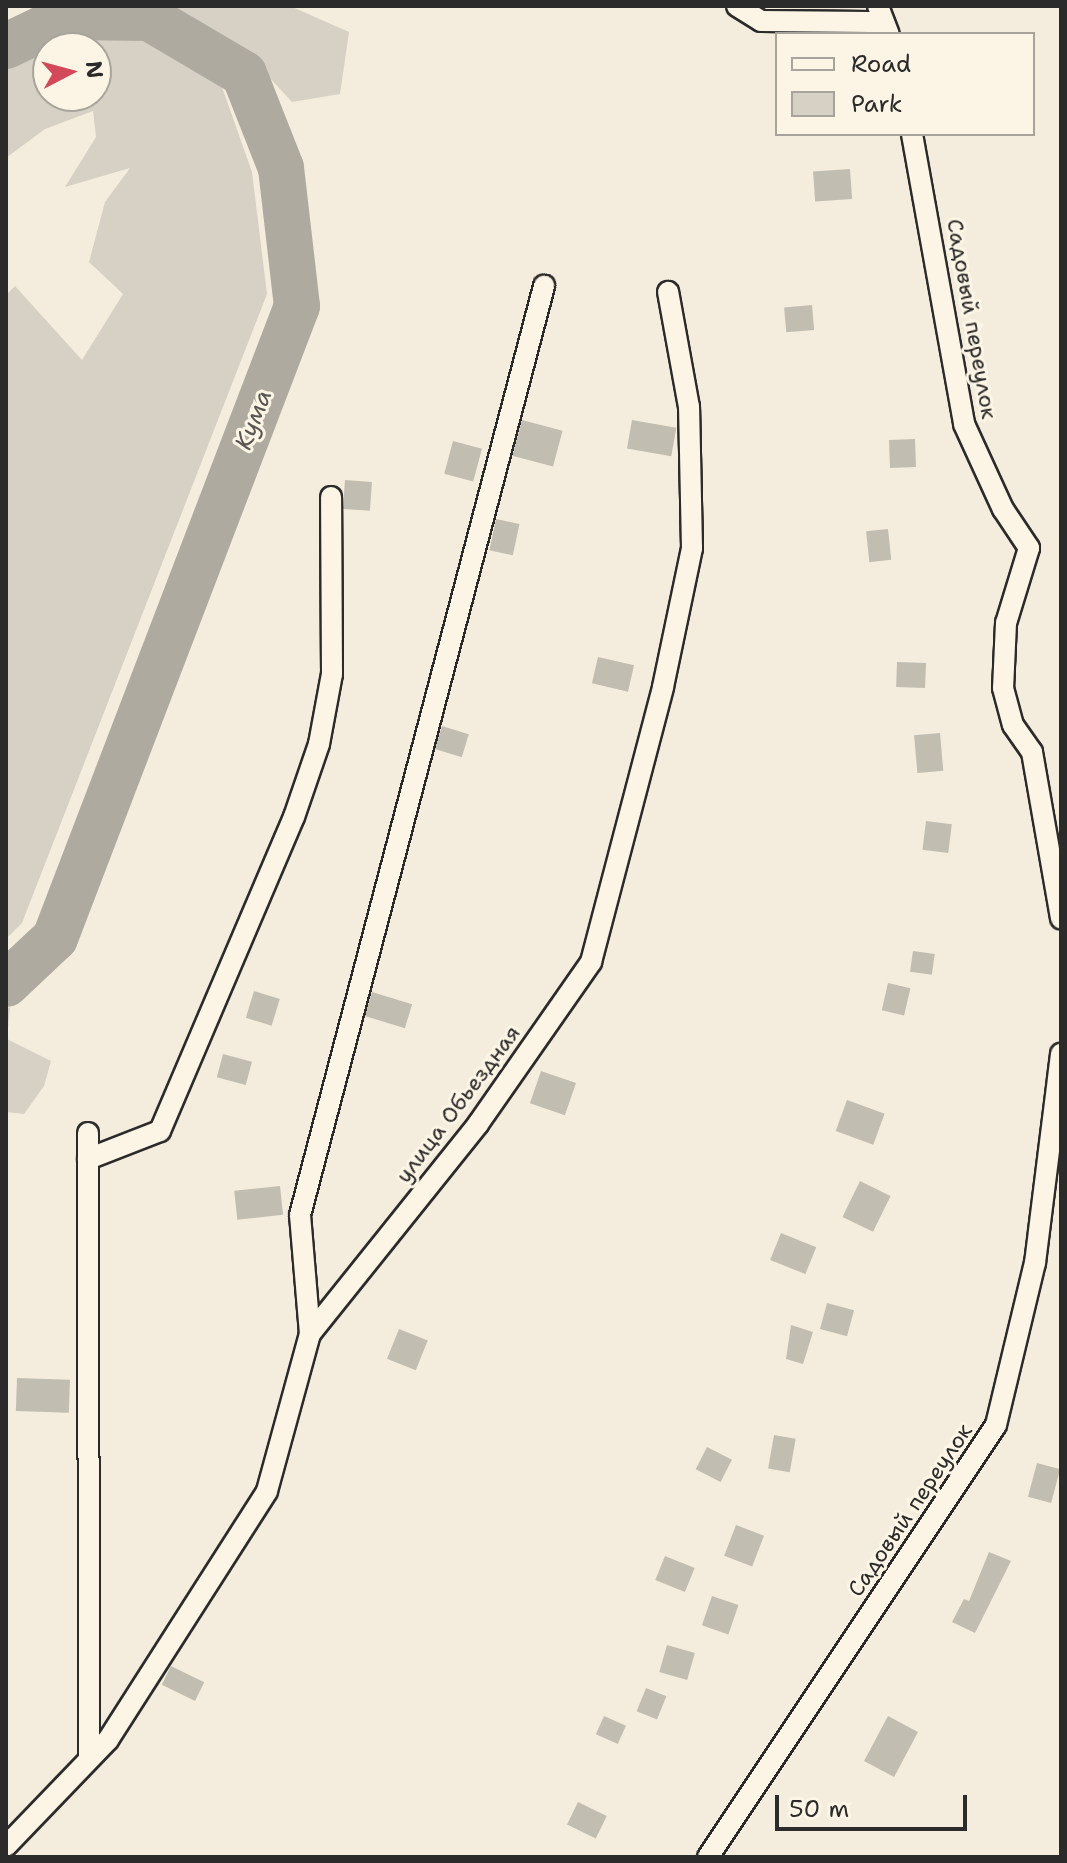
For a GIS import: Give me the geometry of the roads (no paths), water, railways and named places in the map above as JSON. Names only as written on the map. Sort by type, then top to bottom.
[{"type":"street","points":[[737,6],[761,21],[870,22],[886,32]]},
{"type":"street","points":[[878,6],[888,32]]},
{"type":"street","name":"Садовый переулок","points":[[912,136],[964,424],[1003,509],[1029,548],[1006,623],[1003,688],[1013,725],[1032,752],[1061,918]]},
{"type":"street","points":[[310,1334],[300,1215],[544,286]]},
{"type":"street","name":"улица Обьездная","points":[[6,1846],[108,1740],[267,1491],[310,1334],[478,1124],[591,962],[663,687],[692,548],[689,407],[668,292]]},
{"type":"street","points":[[88,1159],[160,1131],[294,817],[319,744],[332,674],[331,497]]},
{"type":"street","name":"Садовый переулок","points":[[708,1857],[996,1425],[1035,1263],[1061,1054]]},
{"type":"street","points":[[88,1133],[89,1759]]},
{"type":"waterway","name":"Кума","points":[[6,46],[67,17],[149,18],[244,74],[281,168],[297,306],[55,938],[6,984]]}]
